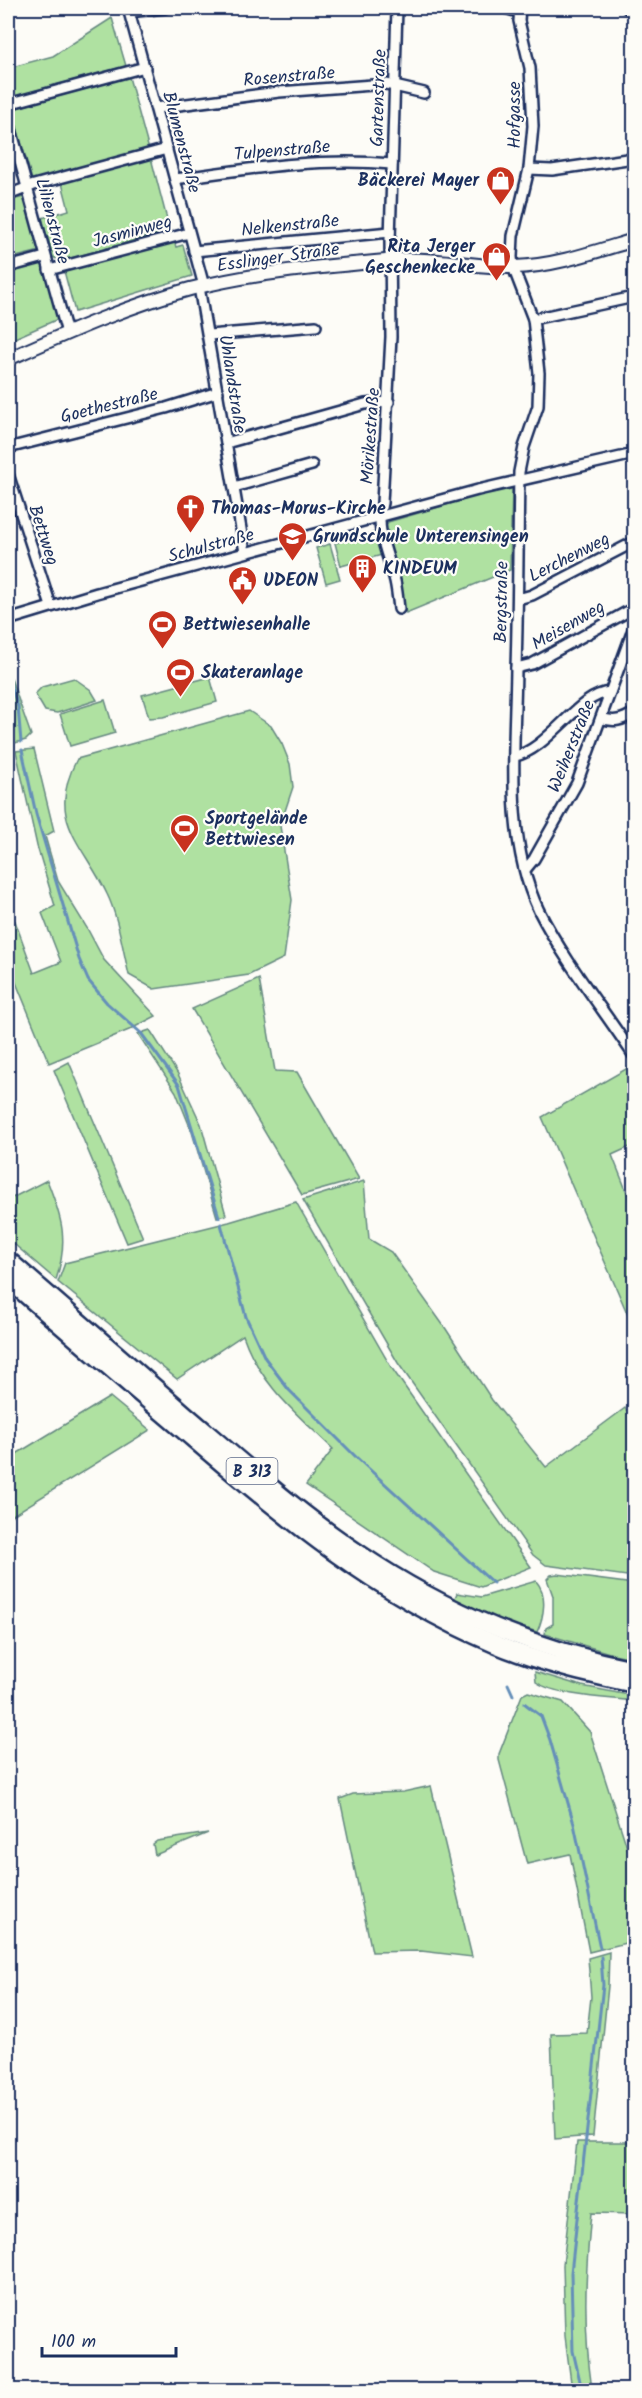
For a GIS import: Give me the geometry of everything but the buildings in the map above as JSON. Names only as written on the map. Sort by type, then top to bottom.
[{"type":"highway","name":"B 313","points":[[8,1260],[239,1461],[334,1536],[392,1575],[522,1646]]},
{"type":"highway","name":"B 313","points":[[8,1279],[260,1497],[330,1551],[376,1582],[418,1607],[468,1632],[522,1646],[634,1684]]},
{"type":"highway","name":"B 313","points":[[550,1656],[634,1669]]},
{"type":"street","points":[[129,10],[165,8]]},
{"type":"street","name":"Gartenstraße","points":[[391,261],[397,8]]},
{"type":"street","name":"Hofgasse","points":[[505,8],[519,10],[531,68],[533,96],[529,170],[513,236],[513,267]]},
{"type":"street","points":[[627,8],[634,12]]},
{"type":"street","name":"Blumenstraße","points":[[129,10],[202,287]]},
{"type":"street","points":[[8,104],[145,68]]},
{"type":"street","name":"Rosenstraße","points":[[156,108],[279,92],[394,85],[424,93]]},
{"type":"street","name":"Lilienstraße","points":[[8,124],[67,333]]},
{"type":"street","points":[[8,195],[34,185],[167,150]]},
{"type":"street","points":[[529,170],[552,170],[634,158]]},
{"type":"street","name":"Tulpenstraße","points":[[175,179],[304,163],[357,161],[392,164]]},
{"type":"street","name":"Nelkenstraße","points":[[194,251],[390,232]]},
{"type":"street","name":"Jasminweg","points":[[49,270],[189,233]]},
{"type":"street","name":"Esslinger Straße","points":[[8,358],[119,312],[202,287],[258,276],[419,259],[513,267],[545,264],[634,240]]},
{"type":"street","points":[[8,267],[45,257]]},
{"type":"street","name":"Mörikestraße","points":[[391,261],[389,402],[382,503],[378,517],[383,544],[395,582],[399,609]]},
{"type":"street","name":"Bergstraße","points":[[513,267],[532,319],[539,367],[538,398],[522,457],[519,480],[516,834],[525,870],[539,910],[557,942],[634,1056]]},
{"type":"street","name":"Uhlandstraße","points":[[202,287],[245,552]]},
{"type":"street","points":[[532,319],[634,297]]},
{"type":"street","points":[[209,336],[316,326]]},
{"type":"street","name":"Goethestraße","points":[[8,448],[166,408],[218,392]]},
{"type":"street","points":[[226,443],[365,404],[389,402]]},
{"type":"street","name":"Schulstraße","points":[[8,620],[245,552],[519,480],[634,454]]},
{"type":"street","points":[[234,487],[312,465]]},
{"type":"street","name":"Bettweg","points":[[8,474],[51,606]]},
{"type":"street","name":"Lerchenweg","points":[[518,599],[532,595],[634,542]]},
{"type":"street","name":"Meisenweg","points":[[516,668],[532,664],[634,608]]},
{"type":"street","name":"Weiherstraße","points":[[525,870],[534,859],[577,783],[634,627]]},
{"type":"street","points":[[515,756],[529,750],[597,695],[610,692]]},
{"type":"street","points":[[601,718],[620,720],[634,713]]},
{"type":"green space","points":[[112,18],[126,66],[8,98],[8,68],[53,56]]},
{"type":"green space","points":[[129,77],[149,150],[32,180],[13,114],[16,108]]},
{"type":"green space","points":[[151,158],[170,231],[60,261],[53,257],[42,218],[69,210],[62,183]]},
{"type":"green space","points":[[24,197],[40,251],[8,259],[8,201]]},
{"type":"green space","points":[[174,241],[176,247],[183,245],[192,276],[75,312],[64,271]]},
{"type":"green space","points":[[42,261],[58,319],[8,341],[8,271]]},
{"type":"green space","points":[[512,488],[510,570],[406,613],[385,528],[388,522],[497,490]]},
{"type":"green space","points":[[377,532],[382,555],[341,566],[335,543]]},
{"type":"green space","points":[[330,544],[340,579],[326,583],[316,548]]},
{"type":"green space","points":[[8,670],[31,735],[26,740],[11,744],[8,719]]},
{"type":"green space","name":"Skateranlage","points":[[210,677],[217,702],[163,717],[149,718],[142,695]]},
{"type":"green space","points":[[74,678],[91,690],[97,700],[57,713],[45,711],[35,694],[42,687]]},
{"type":"green space","points":[[105,700],[115,733],[70,746],[60,714]]},
{"type":"green space","name":"Sportgelände Bettwiesen","points":[[249,711],[271,726],[290,764],[293,787],[280,826],[292,900],[284,958],[249,975],[154,989],[129,975],[111,903],[71,830],[66,815],[65,799],[68,780],[77,759]]},
{"type":"green space","points":[[34,749],[54,831],[45,836],[58,881],[104,960],[156,1016],[129,1030],[49,1063],[8,963],[8,924],[15,921],[34,973],[61,962],[42,913],[55,906],[37,846],[16,751]]},
{"type":"green space","points":[[259,979],[275,1071],[297,1072],[359,1179],[302,1195],[192,1009]]},
{"type":"green space","points":[[150,1030],[178,1074],[201,1124],[226,1215],[217,1217],[192,1132],[176,1092],[138,1034]]},
{"type":"green space","points":[[69,1062],[143,1238],[127,1243],[54,1070]]},
{"type":"green space","points":[[633,1065],[634,1145],[612,1155],[634,1210],[634,1329],[542,1117]]},
{"type":"green space","points":[[47,1180],[57,1206],[62,1229],[62,1253],[56,1280],[8,1239],[8,1200]]},
{"type":"green space","points":[[364,1181],[369,1239],[391,1252],[446,1329],[492,1400],[546,1467],[625,1408],[634,1421],[634,1577],[546,1565],[533,1555],[398,1363],[303,1200]]},
{"type":"green space","points":[[296,1202],[391,1367],[531,1567],[481,1587],[434,1572],[306,1485],[333,1449],[281,1398],[259,1369],[243,1335],[177,1379],[58,1282],[65,1263],[229,1222]]},
{"type":"green space","points":[[110,1397],[150,1430],[8,1518],[8,1459]]},
{"type":"green space","points":[[557,1574],[634,1584],[634,1658],[545,1634],[546,1628],[553,1624],[553,1596],[547,1579]]},
{"type":"green space","points":[[536,1581],[542,1592],[544,1606],[537,1632],[528,1629],[527,1631],[454,1600],[457,1593],[482,1597]]},
{"type":"green space","points":[[535,1672],[582,1686],[634,1696],[634,1701],[583,1696],[545,1687],[536,1682]]},
{"type":"green space","points":[[528,1692],[563,1702],[590,1732],[634,1869],[634,1941],[589,1952],[570,1854],[527,1864],[499,1754],[522,1695]]},
{"type":"green space","points":[[431,1786],[472,1957],[421,1951],[372,1952],[340,1799],[353,1794],[403,1792]]},
{"type":"green space","points":[[208,1833],[155,1855],[153,1844],[157,1841]]},
{"type":"green space","points":[[609,1952],[608,1986],[593,2136],[555,2139],[551,2034],[587,2033],[591,1997],[588,1958]]},
{"type":"green space","points":[[577,2142],[634,2142],[634,2214],[591,2213],[586,2302],[587,2344],[592,2390],[572,2390],[565,2336],[563,2265]]},
{"type":"waterway","points":[[8,677],[18,707],[21,742]]},
{"type":"waterway","points":[[22,750],[36,814],[79,959],[88,980],[107,1003],[141,1033],[179,1085],[219,1217]]},
{"type":"waterway","points":[[221,1224],[246,1317],[265,1358],[289,1390],[356,1457],[493,1583]]},
{"type":"waterway","points":[[508,1684],[513,1695]]},
{"type":"waterway","points":[[524,1703],[541,1716],[550,1740],[574,1824],[600,1948]]},
{"type":"waterway","points":[[582,2390],[573,2351],[571,2273],[603,1985],[601,1957]]},
{"type":"place","name":"Bäckerei Mayer","points":[[500,206]]},
{"type":"place","name":"Rita Jerger Geschenkecke","points":[[496,282]]},
{"type":"place","name":"Thomas-Morus-Kirche","points":[[190,534]]},
{"type":"place","name":"Grundschule Unterensingen","points":[[292,562]]},
{"type":"place","name":"KINDEUM","points":[[362,594]]},
{"type":"place","name":"UDEON","points":[[242,606]]},
{"type":"place","name":"Bettwiesenhalle","points":[[162,650]]},
{"type":"place","name":"Skateranlage","points":[[180,698]]},
{"type":"place","name":"Sportgelände Bettwiesen","points":[[184,854]]}]
